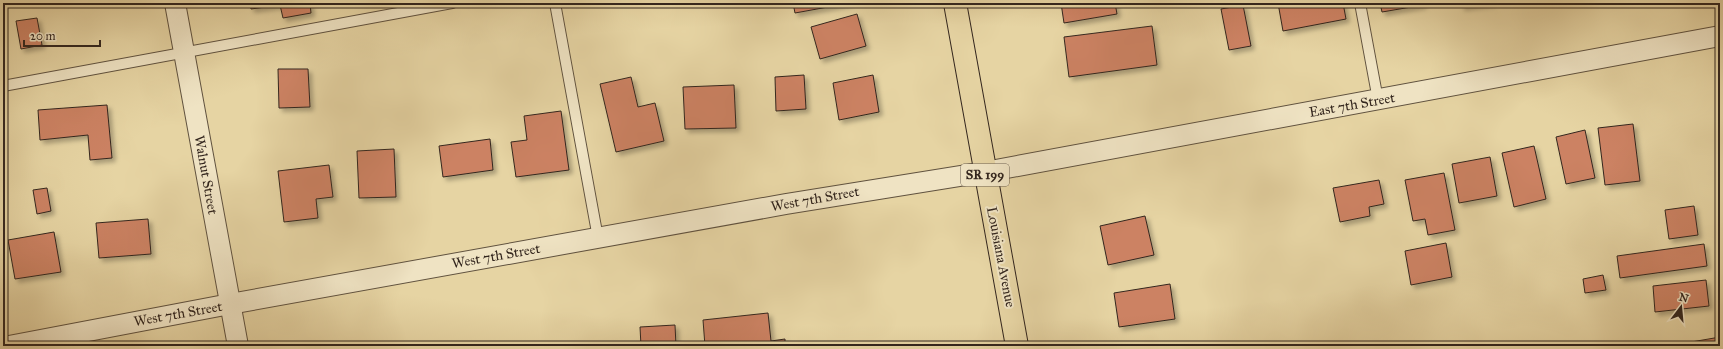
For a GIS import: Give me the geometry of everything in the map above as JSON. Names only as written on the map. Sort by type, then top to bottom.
[{"type":"main road","name":"Louisiana Avenue","points":[[954,3],[1017,346]]},
{"type":"street","name":"Walnut Street","points":[[175,3],[238,346]]},
{"type":"street","name":"East 7th Street","points":[[985,172],[1720,36]]},
{"type":"street","name":"West 7th Street","points":[[9,346],[230,304],[786,204],[985,172]]},
{"type":"lane","points":[[3,86],[452,3]]},
{"type":"lane","points":[[555,3],[598,238]]},
{"type":"lane","points":[[1360,3],[1378,100]]},
{"type":"building","points":[[250,3],[310,3],[311,13],[283,18],[280,5],[251,9]]},
{"type":"building","points":[[793,3],[850,3],[795,13]]},
{"type":"building","points":[[1061,3],[1115,3],[1117,14],[1064,23]]},
{"type":"building","points":[[1278,3],[1343,3],[1346,19],[1283,31]]},
{"type":"building","points":[[1380,3],[1423,3],[1423,5],[1382,12]]},
{"type":"building","points":[[1461,3],[1492,3],[1461,7]]},
{"type":"building","points":[[1243,5],[1251,46],[1229,50],[1221,9]]},
{"type":"building","points":[[857,14],[866,46],[820,59],[811,27]]},
{"type":"building","points":[[37,18],[42,45],[21,49],[16,21]]},
{"type":"building","points":[[1152,26],[1157,65],[1069,77],[1064,37]]},
{"type":"building","points":[[278,69],[308,69],[310,107],[279,108]]},
{"type":"building","points":[[804,75],[806,109],[776,111],[775,77]]},
{"type":"building","points":[[873,75],[879,112],[839,120],[833,83]]},
{"type":"building","points":[[631,77],[638,107],[655,103],[664,141],[616,152],[600,84]]},
{"type":"building","points":[[734,85],[736,128],[685,129],[683,87]]},
{"type":"building","points":[[107,105],[112,158],[90,160],[88,135],[40,140],[38,110]]},
{"type":"building","points":[[561,111],[569,170],[516,177],[511,142],[527,140],[524,116]]},
{"type":"building","points":[[1633,124],[1640,181],[1605,185],[1598,128]]},
{"type":"building","points":[[1585,130],[1595,178],[1566,184],[1556,137]]},
{"type":"building","points":[[490,139],[493,170],[443,177],[439,146]]},
{"type":"building","points":[[1534,146],[1546,199],[1514,207],[1502,153]]},
{"type":"building","points":[[394,149],[396,197],[359,198],[357,151]]},
{"type":"building","points":[[1490,157],[1497,196],[1459,203],[1452,164]]},
{"type":"building","points":[[329,165],[333,197],[316,199],[318,218],[284,222],[278,171]]},
{"type":"building","points":[[1444,173],[1455,230],[1428,235],[1425,219],[1413,221],[1405,180]]},
{"type":"building","points":[[1379,180],[1384,204],[1369,207],[1370,216],[1340,222],[1333,188]]},
{"type":"building","points":[[47,188],[51,211],[37,214],[33,190]]},
{"type":"building","points":[[1694,206],[1698,235],[1669,239],[1665,210]]},
{"type":"building","points":[[1145,216],[1154,255],[1108,265],[1100,226]]},
{"type":"building","points":[[148,219],[151,254],[99,258],[96,223]]},
{"type":"building","points":[[54,232],[61,272],[15,279],[8,240]]},
{"type":"building","points":[[1446,243],[1452,277],[1411,285],[1405,251]]},
{"type":"building","points":[[1704,244],[1707,266],[1620,278],[1617,256]]},
{"type":"building","points":[[1603,275],[1606,290],[1585,293],[1583,279]]},
{"type":"building","points":[[1706,280],[1709,306],[1655,312],[1653,286]]},
{"type":"building","points":[[1170,284],[1175,319],[1119,327],[1114,293]]},
{"type":"building","points":[[768,313],[771,341],[785,339],[785,346],[705,346],[703,320]]},
{"type":"building","points":[[675,325],[676,346],[641,346],[640,327]]},
{"type":"building","points":[[1720,337],[1720,346],[1674,345]]}]
